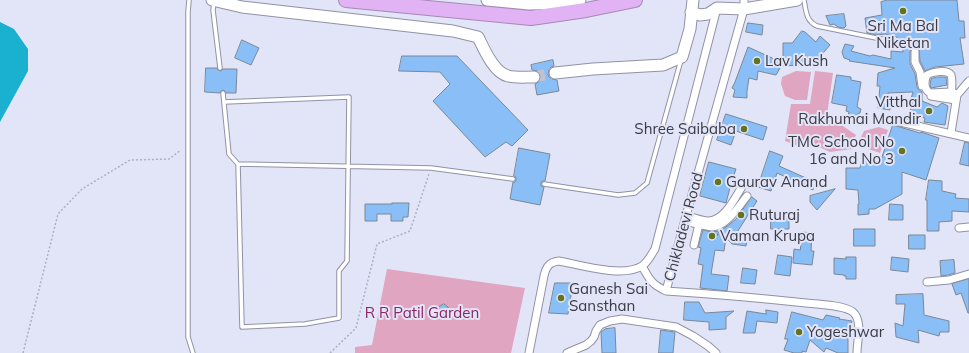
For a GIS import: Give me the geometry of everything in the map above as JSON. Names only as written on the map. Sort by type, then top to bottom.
[{"type":"highway","points":[[346,0],[531,18],[586,10],[635,0]]},
{"type":"street","points":[[213,0],[242,6],[453,30],[478,37],[498,71],[507,76],[520,78],[534,77]]},
{"type":"street","points":[[487,0],[528,4],[565,3],[580,0]]},
{"type":"street","points":[[555,73],[662,65],[682,56],[690,29],[693,0]]},
{"type":"street","points":[[691,12],[700,15],[708,14],[717,4],[744,4],[798,0]]},
{"type":"street","points":[[529,353],[545,270],[549,264],[559,261],[606,270],[626,271],[642,266],[655,249],[717,4]]},
{"type":"street","name":"Chikladevi Road","points":[[744,4],[666,291],[773,300],[847,309],[856,316],[858,321],[857,353]]},
{"type":"street","points":[[915,52],[915,62],[920,72],[923,94],[955,96]]},
{"type":"street","points":[[951,133],[955,96],[969,81]]},
{"type":"street","points":[[896,121],[969,138]]},
{"type":"street","points":[[685,218],[708,221],[715,220],[726,212],[743,186]]},
{"type":"street","points":[[685,218],[711,227],[719,226],[724,223],[747,196]]},
{"type":"street","points":[[694,245],[699,224]]},
{"type":"street","points":[[959,228],[969,227]]},
{"type":"street","points":[[642,266],[650,281],[657,287],[666,291]]},
{"type":"street","points":[[927,282],[949,280],[969,274]]},
{"type":"street","points":[[567,353],[586,345],[591,341],[600,325],[610,321],[622,319],[676,327],[693,336],[716,353]]},
{"type":"lane","points":[[189,0],[188,337],[193,353]]},
{"type":"lane","points":[[213,0],[220,68]]},
{"type":"lane","points":[[804,0],[808,18],[811,23],[817,26],[896,42]]},
{"type":"lane","points":[[544,184],[618,195],[635,193],[647,183],[682,56]]},
{"type":"lane","points":[[223,93],[229,154],[238,164],[242,326],[305,324],[339,318],[339,271],[347,261],[349,97],[224,102]]},
{"type":"lane","points":[[238,164],[431,168],[513,179]]},
{"type":"path","points":[[23,353],[58,214],[82,189],[130,160],[169,159],[188,145]]},
{"type":"path","points":[[330,353],[356,328],[377,244],[410,230],[431,168]]},
{"type":"green space","points":[[796,71],[811,72],[807,100],[795,100],[785,96],[781,84],[782,77]]},
{"type":"green space","points":[[815,71],[833,73],[827,115],[856,135],[851,149],[830,152],[815,145],[803,148],[785,141],[791,104],[810,104]]},
{"type":"green space","points":[[879,127],[888,130],[880,153],[857,145],[864,131]]},
{"type":"green space","name":"R R Patil Garden","points":[[387,269],[525,288],[511,353],[355,353],[355,347],[372,345]]},
{"type":"water","points":[[0,22],[14,29],[28,49],[28,71],[0,122]]},
{"type":"building","points":[[888,0],[957,0],[959,21],[964,21],[965,38],[960,38],[964,64],[935,67],[925,71],[920,61],[919,49],[915,47],[911,49],[910,52],[910,64],[915,74],[917,87],[922,92],[922,101],[937,107],[942,103],[948,106],[945,125],[924,122],[925,118],[909,114],[913,104],[910,102],[913,92],[888,93],[890,110],[878,108],[880,86],[877,86],[878,73],[895,68],[849,61],[850,60],[844,58],[842,52],[845,44],[854,46],[851,51],[891,59],[891,51],[903,52],[902,41],[892,34],[890,36],[886,34],[877,35],[867,33],[865,18],[882,15],[881,2]]},
{"type":"building","points":[[844,14],[846,26],[844,28],[838,27],[834,24],[830,25],[826,16]]},
{"type":"building","points":[[748,23],[763,25],[762,35],[746,32]]},
{"type":"building","points":[[802,31],[816,42],[820,36],[830,45],[818,59],[817,58],[813,62],[802,53],[803,65],[783,66],[783,43],[792,43]]},
{"type":"building","points":[[242,40],[259,48],[251,65],[235,58]]},
{"type":"building","name":"Lav Kush","points":[[748,47],[783,63],[776,75],[758,71],[757,80],[749,78],[747,98],[733,97],[735,90],[732,88]]},
{"type":"building","points":[[402,56],[457,56],[528,130],[512,146],[506,142],[485,157],[433,101],[450,84],[440,72],[399,71]]},
{"type":"building","points":[[553,60],[554,66],[551,67],[548,74],[552,79],[557,80],[559,91],[537,95],[535,84],[540,81],[541,77],[538,71],[532,70],[531,65]]},
{"type":"building","points":[[206,68],[217,68],[220,71],[223,69],[237,69],[236,93],[226,93],[223,90],[220,93],[205,92]]},
{"type":"building","points":[[837,75],[851,77],[851,80],[861,82],[857,107],[861,109],[860,113],[854,116],[848,116],[849,112],[846,111],[847,106],[832,103]]},
{"type":"building","points":[[946,77],[947,85],[931,88],[931,79]]},
{"type":"building","name":"Shree Saibaba","points":[[726,114],[767,127],[763,140],[736,131],[731,145],[717,140]]},
{"type":"building","points":[[893,125],[939,138],[926,180],[902,172],[902,194],[875,209],[869,209],[869,214],[858,215],[858,190],[846,189],[846,168],[860,168],[863,157],[870,158],[879,165]]},
{"type":"building","points":[[965,142],[969,143],[969,166],[960,164]]},
{"type":"building","points":[[519,148],[550,154],[545,181],[542,181],[541,183],[541,186],[544,187],[540,205],[510,199],[513,182],[516,180],[516,177],[514,176]]},
{"type":"building","points":[[770,151],[783,156],[779,166],[815,182],[813,190],[777,173],[771,191],[758,187]]},
{"type":"building","name":"Gaurav Anand","points":[[709,162],[736,169],[733,178],[728,177],[732,180],[726,203],[700,196]]},
{"type":"building","points":[[929,180],[942,181],[942,191],[956,194],[955,198],[969,199],[969,212],[952,211],[952,221],[939,222],[939,231],[927,231],[926,200]]},
{"type":"building","points":[[835,189],[817,210],[810,202],[810,196]]},
{"type":"building","points":[[752,197],[757,201],[736,234],[748,236],[746,246],[732,244],[726,238],[724,251],[715,250],[711,274],[729,276],[727,291],[700,288],[703,265],[698,264],[701,248],[698,247],[703,230],[712,232],[719,231],[717,236],[723,229],[736,219]]},
{"type":"building","points":[[409,203],[408,217],[403,217],[403,221],[391,221],[391,214],[377,214],[377,221],[365,221],[365,204]]},
{"type":"building","points":[[890,204],[903,205],[903,220],[889,220]]},
{"type":"building","points":[[771,218],[789,219],[789,229],[771,229]]},
{"type":"building","points":[[854,229],[875,229],[875,246],[854,246]]},
{"type":"building","points":[[802,232],[812,233],[811,251],[814,251],[812,265],[793,263],[794,249],[800,250]]},
{"type":"building","points":[[909,235],[925,235],[925,249],[909,249]]},
{"type":"building","points":[[778,255],[792,257],[790,276],[775,274]]},
{"type":"building","points":[[846,257],[856,257],[856,279],[846,279],[846,276],[844,275],[834,274],[834,258],[846,259]]},
{"type":"building","points":[[892,257],[909,259],[908,272],[891,270]]},
{"type":"building","points":[[954,260],[955,273],[941,276],[940,261]]},
{"type":"building","points":[[743,268],[757,270],[755,284],[741,283]]},
{"type":"building","points":[[969,279],[968,313],[961,293],[956,295],[952,284]]},
{"type":"building","name":"Ganesh Sai Sansthan","points":[[555,283],[573,283],[568,314],[549,313]]},
{"type":"building","points":[[923,294],[924,315],[949,321],[949,332],[940,332],[939,336],[918,330],[919,343],[896,337],[895,323],[903,326],[905,304],[896,304],[896,295]]},
{"type":"building","points":[[685,302],[699,302],[705,313],[734,311],[726,317],[726,329],[709,330],[709,322],[684,320]]},
{"type":"building","points":[[444,304],[448,307],[448,312],[444,315],[439,312],[439,307]]},
{"type":"building","points":[[766,310],[778,312],[777,323],[757,321],[755,333],[743,333],[747,311],[766,314]]},
{"type":"building","points":[[792,312],[823,320],[826,315],[852,321],[848,334],[848,353],[838,353],[826,348],[824,352],[810,340],[806,352],[802,351],[802,353],[794,353],[784,350],[788,339],[785,339]]},
{"type":"building","points":[[615,328],[616,353],[602,353],[601,332],[605,329]]},
{"type":"building","points":[[661,330],[675,332],[673,353],[659,353]]},
{"type":"tunnel","points":[[534,77],[555,73]]},
{"type":"place","name":"Sri Ma Bal Niketan","points":[[903,11]]},
{"type":"place","name":"Lav Kush","points":[[757,61]]},
{"type":"place","name":"Vitthal Rakhumai Mandir","points":[[929,111]]},
{"type":"place","name":"Shree Saibaba","points":[[744,129]]},
{"type":"place","name":"TMC School No 16 and No 3","points":[[902,151]]},
{"type":"place","name":"Gaurav Anand","points":[[718,182]]},
{"type":"place","name":"Ruturaj","points":[[741,215]]},
{"type":"place","name":"Vaman Krupa","points":[[712,236]]},
{"type":"place","name":"Ganesh Sai Sansthan","points":[[561,298]]},
{"type":"place","name":"Yogeshwar","points":[[799,332]]}]
